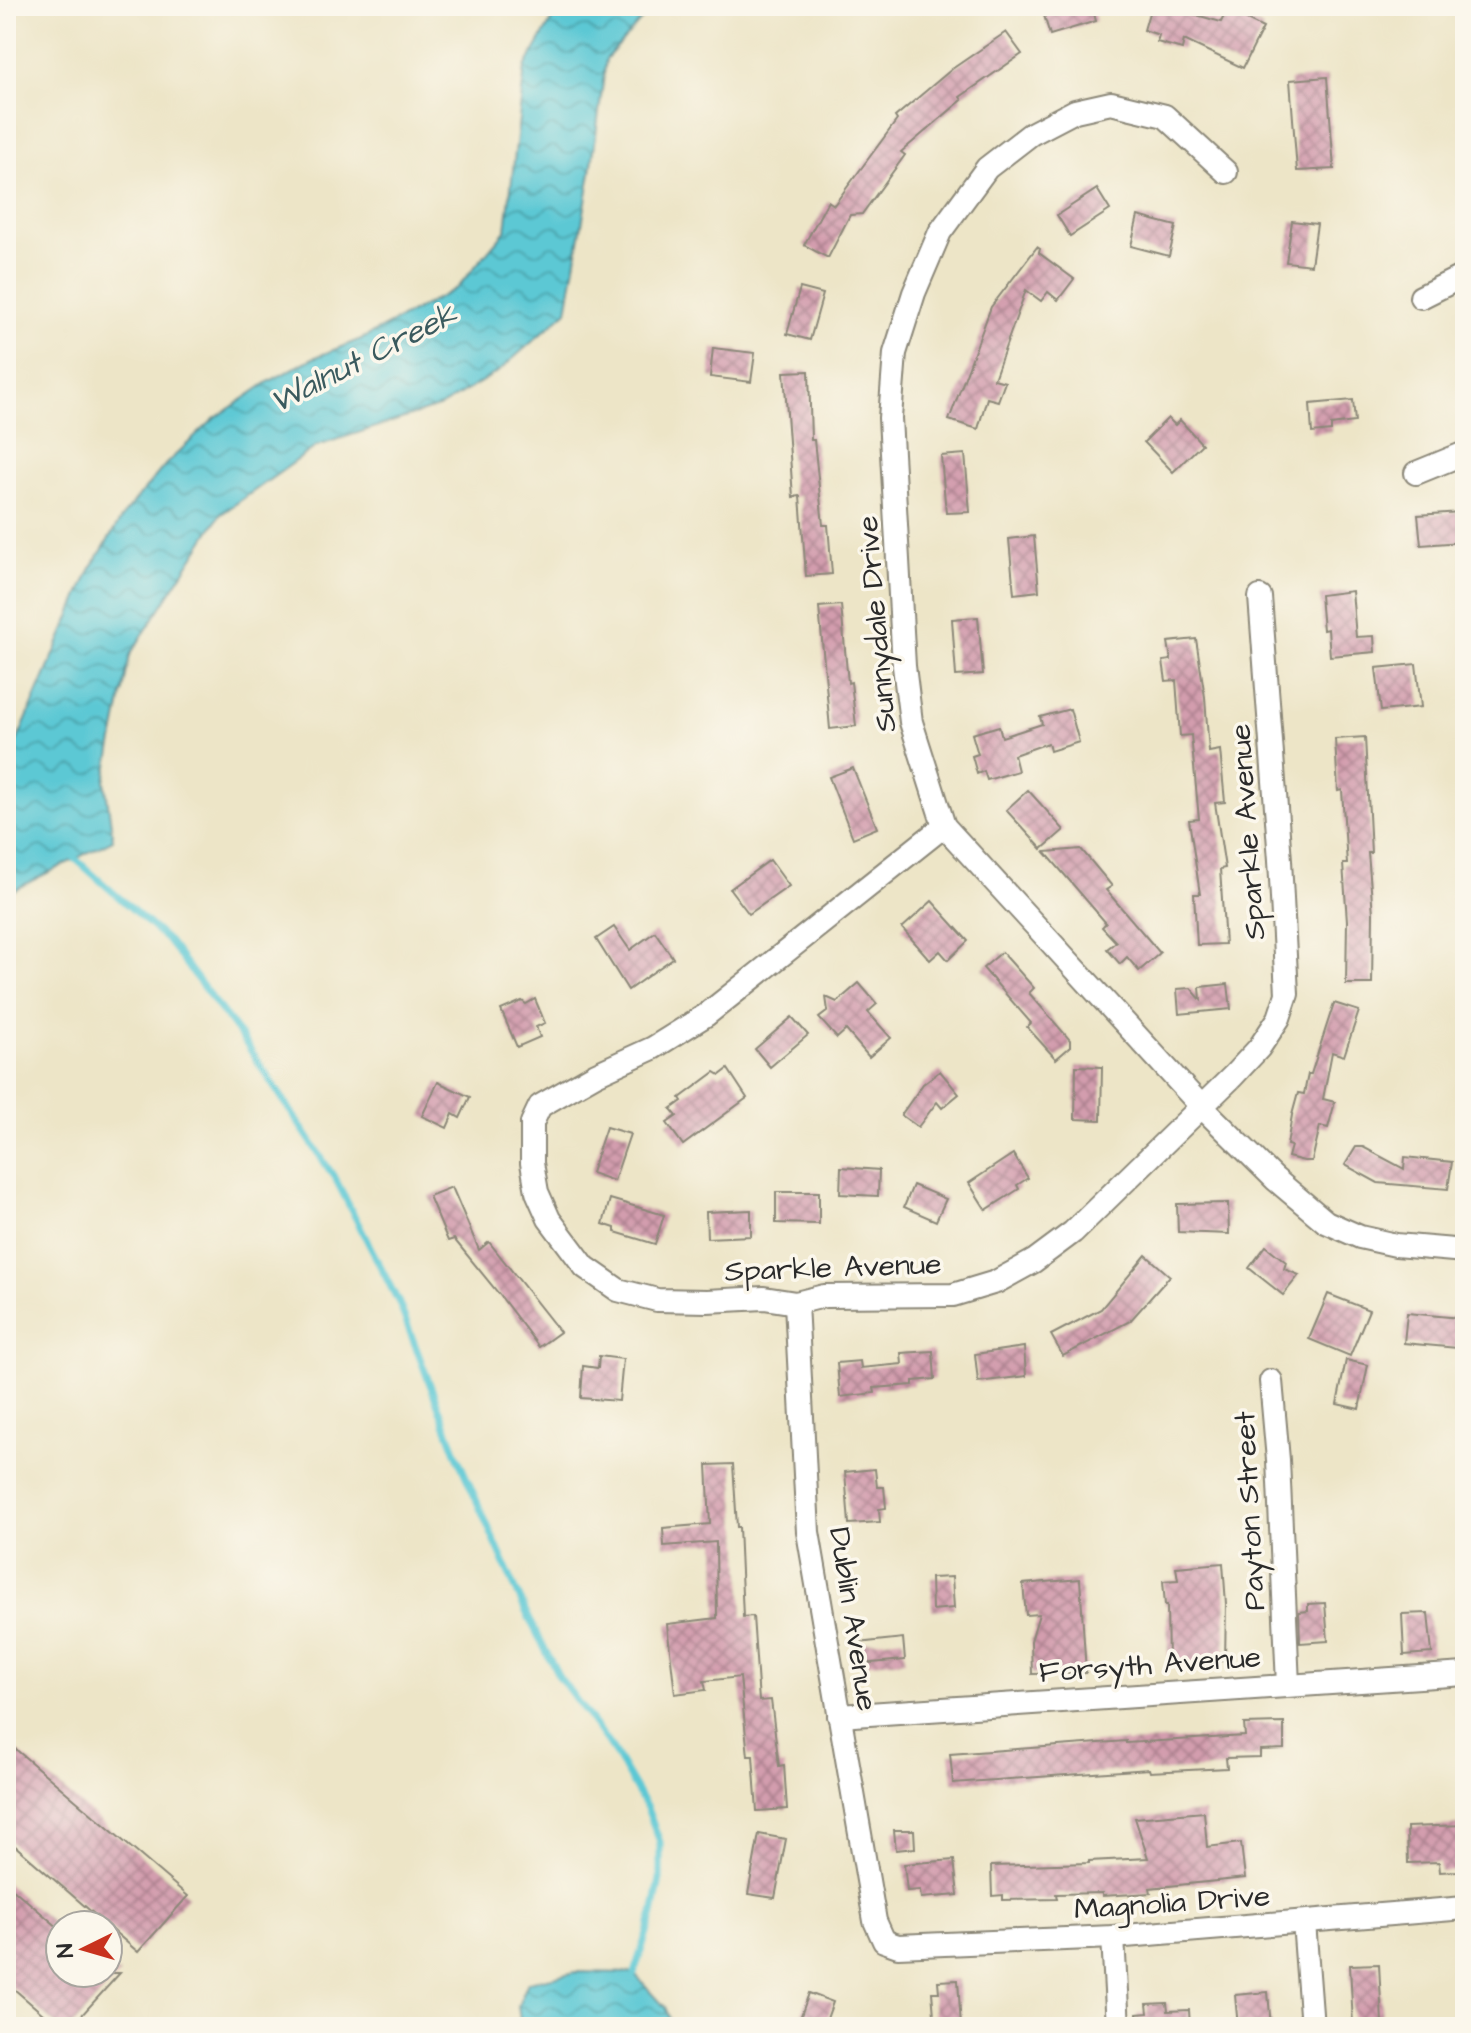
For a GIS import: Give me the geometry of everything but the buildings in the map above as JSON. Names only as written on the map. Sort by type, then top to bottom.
[{"type":"street","name":"Sunnydale Drive","points":[[1226,172],[1165,116],[1111,103],[1075,111],[1031,134],[987,168],[940,232],[895,353],[890,418],[904,666],[911,722],[944,826],[1202,1107],[1275,1179],[1326,1222],[1360,1237],[1396,1245],[1465,1251]]},
{"type":"street","points":[[1421,297],[1465,275]]},
{"type":"street","points":[[1416,473],[1465,453]]},
{"type":"street","name":"Sparkle Avenue","points":[[944,826],[706,1015],[653,1048],[596,1074],[540,1106],[532,1123],[532,1163],[537,1192],[549,1219],[585,1267],[618,1290],[657,1300],[764,1298],[796,1303],[824,1296],[953,1295],[996,1282],[1034,1261],[1073,1232],[1202,1107],[1259,1048],[1279,1018],[1287,994],[1260,597]]},
{"type":"street","name":"Dublin Avenue","points":[[796,1303],[808,1532],[875,1921],[884,1941]]},
{"type":"street","name":"Payton Street","points":[[1271,1381],[1278,1460],[1288,1685]]},
{"type":"street","name":"Forsyth Avenue","points":[[839,1716],[1465,1674]]},
{"type":"street","name":"Magnolia Drive","points":[[884,1941],[898,1946],[1113,1937],[1465,1908]]},
{"type":"street","points":[[1304,1922],[1312,2027]]},
{"type":"street","points":[[1113,1937],[1118,2027]]},
{"type":"water","name":"Walnut Creek","points":[[560,6],[654,6],[606,59],[591,172],[567,311],[499,371],[441,406],[317,446],[220,515],[130,655],[105,781],[113,840],[6,894],[6,756],[18,739],[90,570],[124,514],[166,464],[214,419],[268,382],[311,359],[364,338],[457,288],[506,230],[525,67]]},
{"type":"water","points":[[576,1972],[634,1973],[665,2007],[673,2027],[521,2027],[518,2006],[528,1982]]},
{"type":"waterway","points":[[70,854],[168,941],[243,1039],[336,1180],[399,1303],[460,1463],[525,1610],[558,1675],[613,1750],[647,1808],[660,1842],[660,1879],[653,1914],[634,1973]]}]
